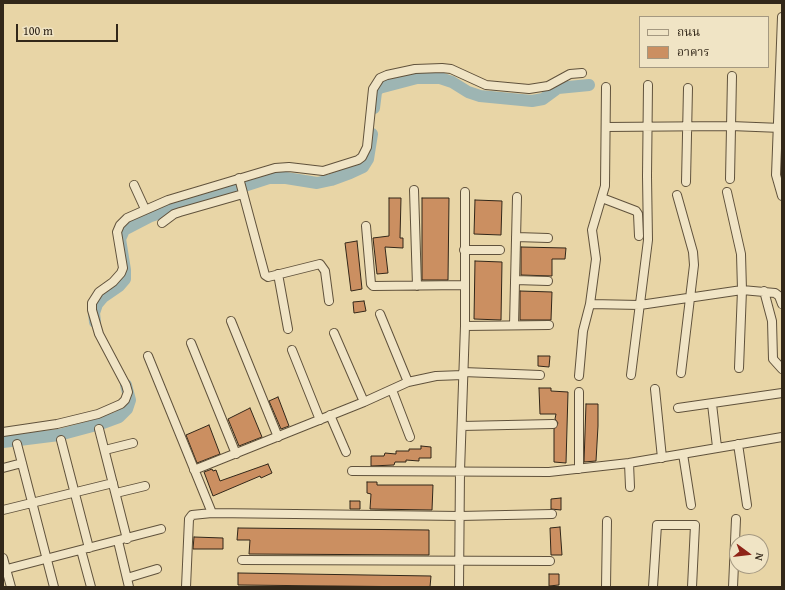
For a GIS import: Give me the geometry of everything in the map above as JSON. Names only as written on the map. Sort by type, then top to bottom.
[{"type":"street","points":[[782,17],[780,128],[776,175],[782,196]]},
{"type":"street","points":[[3,432],[58,424],[98,414],[121,404],[125,400],[128,392],[126,385],[99,334],[94,321],[92,303],[99,292],[113,282],[121,273],[123,268],[117,232],[120,225],[128,218],[168,200],[240,181],[283,167],[323,171],[362,157],[367,147],[373,89],[380,78],[387,75],[415,69],[442,68],[451,69],[486,85],[529,90],[548,86],[570,74],[582,73]]},
{"type":"street","points":[[730,179],[732,76]]},
{"type":"street","points":[[631,375],[648,240],[648,85]]},
{"type":"street","points":[[579,376],[583,331],[590,304],[596,259],[592,230],[602,198],[606,172],[606,87]]},
{"type":"street","points":[[686,182],[689,126],[688,88]]},
{"type":"street","points":[[606,127],[731,126],[780,128]]},
{"type":"street","points":[[240,181],[263,273],[268,277],[320,264],[325,271],[329,301]]},
{"type":"street","points":[[134,185],[146,209]]},
{"type":"street","points":[[414,190],[417,286]]},
{"type":"street","points":[[459,587],[460,471],[465,326],[464,192]]},
{"type":"street","points":[[727,192],[741,254],[742,290],[739,368]]},
{"type":"street","points":[[162,224],[174,214],[243,194]]},
{"type":"street","points":[[677,195],[694,265],[681,374]]},
{"type":"street","points":[[514,325],[517,197]]},
{"type":"street","points":[[602,198],[636,211],[638,214],[639,236]]},
{"type":"street","points":[[366,226],[371,284],[376,287],[465,286]]},
{"type":"street","points":[[516,236],[548,238]]},
{"type":"street","points":[[464,250],[500,250]]},
{"type":"street","points":[[278,274],[288,329]]},
{"type":"street","points":[[514,280],[548,281]]},
{"type":"street","points":[[590,304],[640,305],[690,296],[742,290],[764,291],[779,296],[782,304]]},
{"type":"street","points":[[764,291],[772,321],[773,359],[782,367]]},
{"type":"street","points":[[380,314],[408,382]]},
{"type":"street","points":[[231,321],[278,437]]},
{"type":"street","points":[[465,326],[549,325]]},
{"type":"street","points":[[334,333],[364,402]]},
{"type":"street","points":[[191,343],[236,454]]},
{"type":"street","points":[[292,350],[320,420]]},
{"type":"street","points":[[148,356],[212,513]]},
{"type":"street","points":[[194,470],[364,402],[408,382],[436,376],[463,374],[540,375]]},
{"type":"street","points":[[655,389],[662,458]]},
{"type":"street","points":[[392,390],[410,437]]},
{"type":"street","points":[[579,392],[579,469]]},
{"type":"street","points":[[678,408],[782,393]]},
{"type":"street","points":[[712,404],[717,447]]},
{"type":"street","points":[[330,415],[346,452]]},
{"type":"street","points":[[462,426],[553,424]]},
{"type":"street","points":[[99,429],[127,539]]},
{"type":"street","points":[[352,471],[549,472],[628,463],[717,447],[782,438]]},
{"type":"street","points":[[61,440],[74,493],[92,587]]},
{"type":"street","points":[[105,450],[133,443]]},
{"type":"street","points":[[17,444],[54,587]]},
{"type":"street","points":[[738,444],[747,505]]},
{"type":"street","points":[[683,454],[691,505]]},
{"type":"street","points":[[3,468],[22,463]]},
{"type":"street","points":[[628,463],[630,487]]},
{"type":"street","points":[[3,510],[113,483]]},
{"type":"street","points":[[116,493],[145,486]]},
{"type":"street","points":[[186,587],[189,519],[192,515],[212,513],[460,516],[552,514]]},
{"type":"street","points":[[732,587],[736,519]]},
{"type":"street","points":[[606,587],[607,521]]},
{"type":"street","points":[[653,587],[657,525],[695,525],[692,587]]},
{"type":"street","points":[[5,570],[161,529]]},
{"type":"street","points":[[118,541],[129,587]]},
{"type":"street","points":[[3,558],[5,570],[11,587]]},
{"type":"street","points":[[242,560],[550,561]]},
{"type":"street","points":[[127,578],[157,569]]},
{"type":"building","points":[[389,198],[401,198],[400,238],[403,238],[403,248],[385,247],[388,273],[377,274],[373,238],[389,236]]},
{"type":"building","points":[[422,198],[449,198],[448,280],[422,280]]},
{"type":"building","points":[[475,200],[502,201],[501,235],[474,234]]},
{"type":"building","points":[[357,241],[362,289],[351,291],[345,243]]},
{"type":"building","points":[[521,247],[566,248],[565,259],[552,259],[552,276],[521,275]]},
{"type":"building","points":[[475,261],[502,262],[501,320],[474,319]]},
{"type":"building","points":[[520,291],[552,292],[551,320],[520,320]]},
{"type":"building","points":[[364,301],[366,311],[354,313],[353,302]]},
{"type":"building","points":[[538,356],[550,356],[549,367],[538,366]]},
{"type":"building","points":[[539,388],[551,388],[551,391],[568,392],[566,463],[554,462],[554,429],[558,423],[555,419],[556,414],[540,414]]},
{"type":"building","points":[[278,397],[289,426],[281,429],[269,401]]},
{"type":"building","points":[[586,404],[598,404],[598,426],[596,461],[584,462]]},
{"type":"building","points":[[250,408],[262,437],[239,446],[228,419]]},
{"type":"building","points":[[209,425],[220,454],[197,463],[186,435]]},
{"type":"building","points":[[421,446],[431,447],[431,458],[419,458],[419,461],[406,460],[406,462],[395,462],[394,465],[371,466],[371,456],[384,456],[385,453],[396,454],[396,451],[421,449]]},
{"type":"building","points":[[268,464],[272,473],[261,478],[260,476],[213,496],[204,472],[212,469],[213,471],[216,470],[220,481]]},
{"type":"building","points":[[367,482],[377,482],[377,485],[433,485],[432,510],[370,509],[371,494],[367,493]]},
{"type":"building","points":[[561,498],[561,510],[551,509],[551,499]]},
{"type":"building","points":[[350,501],[360,501],[360,509],[350,509]]},
{"type":"building","points":[[560,527],[562,555],[551,555],[550,528]]},
{"type":"building","points":[[238,528],[429,530],[429,555],[249,554],[250,540],[237,540]]},
{"type":"building","points":[[194,537],[223,538],[223,549],[193,549]]},
{"type":"building","points":[[238,573],[431,576],[430,587],[238,585]]},
{"type":"building","points":[[549,574],[559,574],[559,585],[549,586]]},
{"type":"waterway","points":[[374,108],[376,92],[379,88],[417,78],[440,78],[452,82],[468,92],[480,96],[532,101],[543,99],[558,88],[589,85]]},
{"type":"waterway","points":[[95,322],[94,313],[97,304],[103,297],[119,286],[125,279],[120,239],[124,230],[151,216],[269,178],[286,178],[317,183],[350,173],[363,167],[368,159],[372,134]]},
{"type":"waterway","points":[[3,442],[59,435],[100,424],[119,417],[127,409],[130,400],[126,385]]}]
